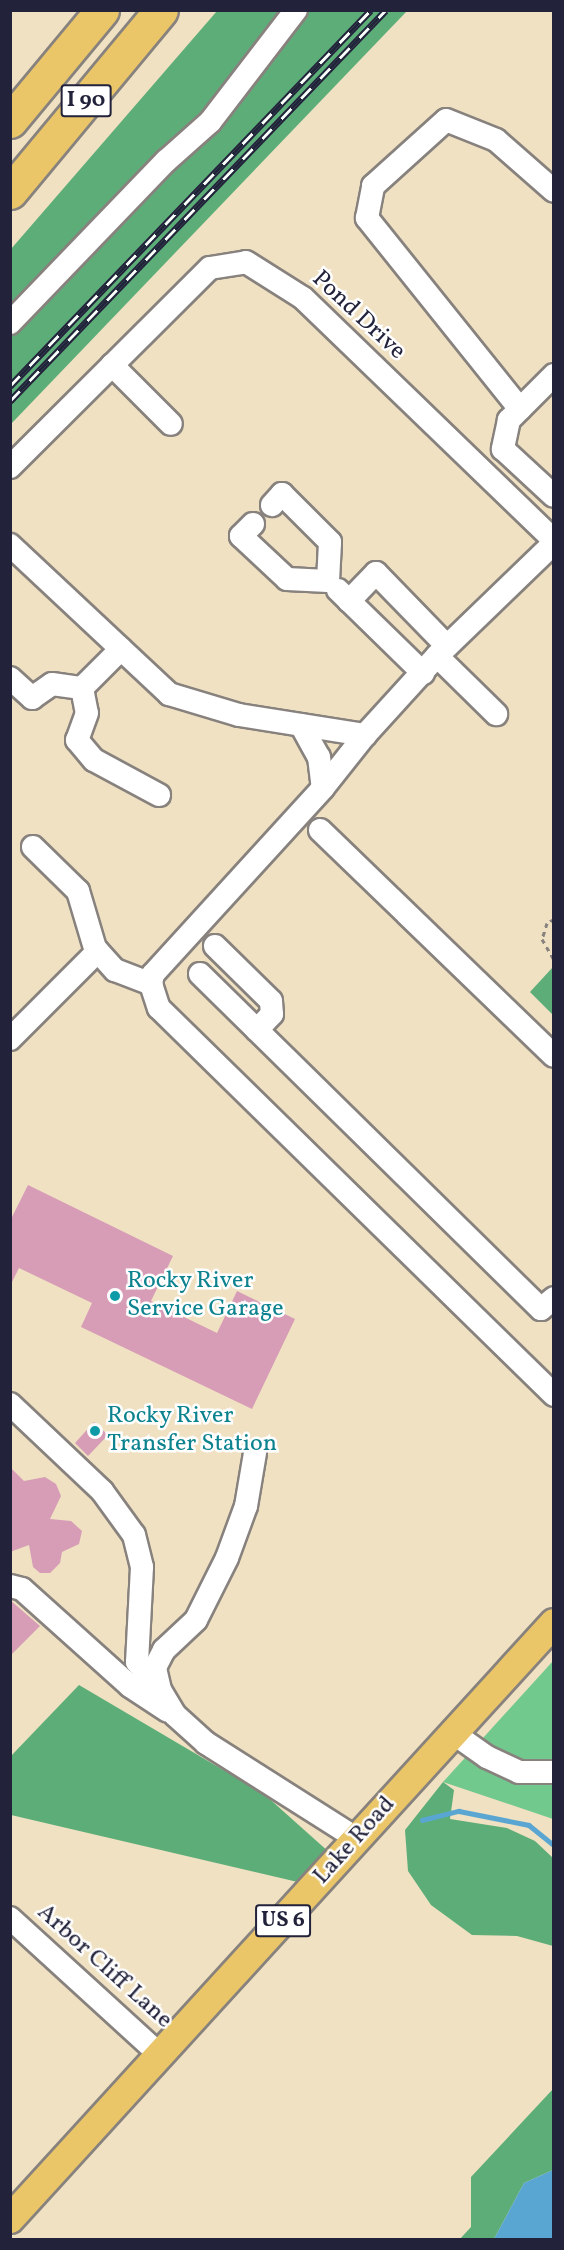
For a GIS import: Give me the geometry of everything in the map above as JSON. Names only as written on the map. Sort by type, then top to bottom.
[{"type":"highway","name":"I 90","points":[[10,121],[102,10]]},
{"type":"highway","name":"I 90","points":[[10,192],[161,10]]},
{"type":"main road","name":"Lake Road","points":[[10,2219],[554,1623]]},
{"type":"street","points":[[10,323],[166,161],[210,122],[296,10]]},
{"type":"street","points":[[520,409],[367,218],[373,186],[446,120],[496,140],[554,191]]},
{"type":"street","name":"Pond Drive","points":[[10,467],[210,268],[246,262],[303,298],[554,541],[436,658],[364,735],[323,788],[153,974],[151,984]]},
{"type":"street","points":[[112,365],[171,424]]},
{"type":"street","points":[[554,375],[509,420],[503,449],[554,496]]},
{"type":"street","points":[[272,505],[282,494],[330,542],[328,581]]},
{"type":"street","points":[[253,524],[241,536],[287,579],[328,581],[349,601],[436,658],[496,714]]},
{"type":"street","points":[[10,545],[168,694],[239,715],[364,735]]},
{"type":"street","points":[[349,601],[376,573],[436,658]]},
{"type":"street","points":[[82,688],[121,649]]},
{"type":"street","points":[[10,678],[32,698],[52,684],[82,688]]},
{"type":"street","points":[[82,688],[87,713],[77,740],[94,760],[159,795]]},
{"type":"street","points":[[301,725],[319,757],[323,788]]},
{"type":"street","points":[[320,830],[554,1056]]},
{"type":"street","points":[[33,847],[78,891],[86,926],[98,951],[115,970],[151,984],[159,1008],[554,1395]]},
{"type":"street","points":[[215,946],[271,1001],[272,1014],[257,1030]]},
{"type":"street","points":[[10,1039],[98,951]]},
{"type":"street","points":[[200,974],[549,1310]]},
{"type":"street","points":[[10,1404],[102,1491],[134,1535],[142,1567],[137,1662],[160,1690],[175,1715]]},
{"type":"street","points":[[160,1690],[155,1668],[164,1650],[196,1620],[226,1558],[246,1506],[255,1453]]},
{"type":"street","points":[[10,1586],[22,1589],[130,1686],[175,1715],[206,1743],[357,1839]]},
{"type":"street","points":[[453,1733],[487,1757],[519,1772],[554,1772]]},
{"type":"street","name":"Arbor Cliff Lane","points":[[10,1918],[161,2055]]},
{"type":"path","points":[[554,919],[547,923],[542,939],[554,960]]},
{"type":"green space","points":[[217,11],[407,11],[11,424],[11,249]]},
{"type":"green space","points":[[553,967],[553,1015],[530,992]]},
{"type":"green space","points":[[553,1661],[553,1819],[443,1782]]},
{"type":"green space","points":[[79,1685],[264,1794],[330,1853],[302,1883],[11,1815],[10,1757]]},
{"type":"green space","points":[[443,1782],[454,1790],[450,1819],[507,1828],[535,1841],[553,1858],[553,1946],[517,1936],[472,1935],[431,1905],[408,1871],[405,1830]]},
{"type":"green space","points":[[553,2089],[553,2170],[524,2183],[494,2239],[459,2240],[471,2227],[471,2177]]},
{"type":"water","points":[[553,2170],[553,2239],[494,2239],[524,2183]]},
{"type":"building","name":"Rocky River Service Garage","points":[[28,1185],[173,1256],[151,1301],[217,1333],[237,1291],[295,1319],[252,1409],[81,1327],[92,1303],[19,1268],[10,1286],[10,1221]]},
{"type":"building","name":"Rocky River Transfer Station","points":[[94,1422],[108,1435],[88,1456],[75,1443]]},
{"type":"building","points":[[10,1467],[24,1481],[45,1477],[56,1484],[61,1496],[50,1519],[71,1521],[82,1531],[79,1544],[62,1552],[60,1563],[50,1573],[40,1573],[33,1567],[29,1545],[10,1552]]},
{"type":"building","points":[[10,1600],[40,1626],[10,1656]]},
{"type":"waterway","points":[[422,1820],[459,1811],[529,1825],[554,1845]]},
{"type":"railway","points":[[10,386],[371,10]]},
{"type":"railway","points":[[10,401],[386,10]]},
{"type":"place","name":"Rocky River Service Garage","points":[[115,1296]]},
{"type":"place","name":"Rocky River Transfer Station","points":[[95,1431]]}]
